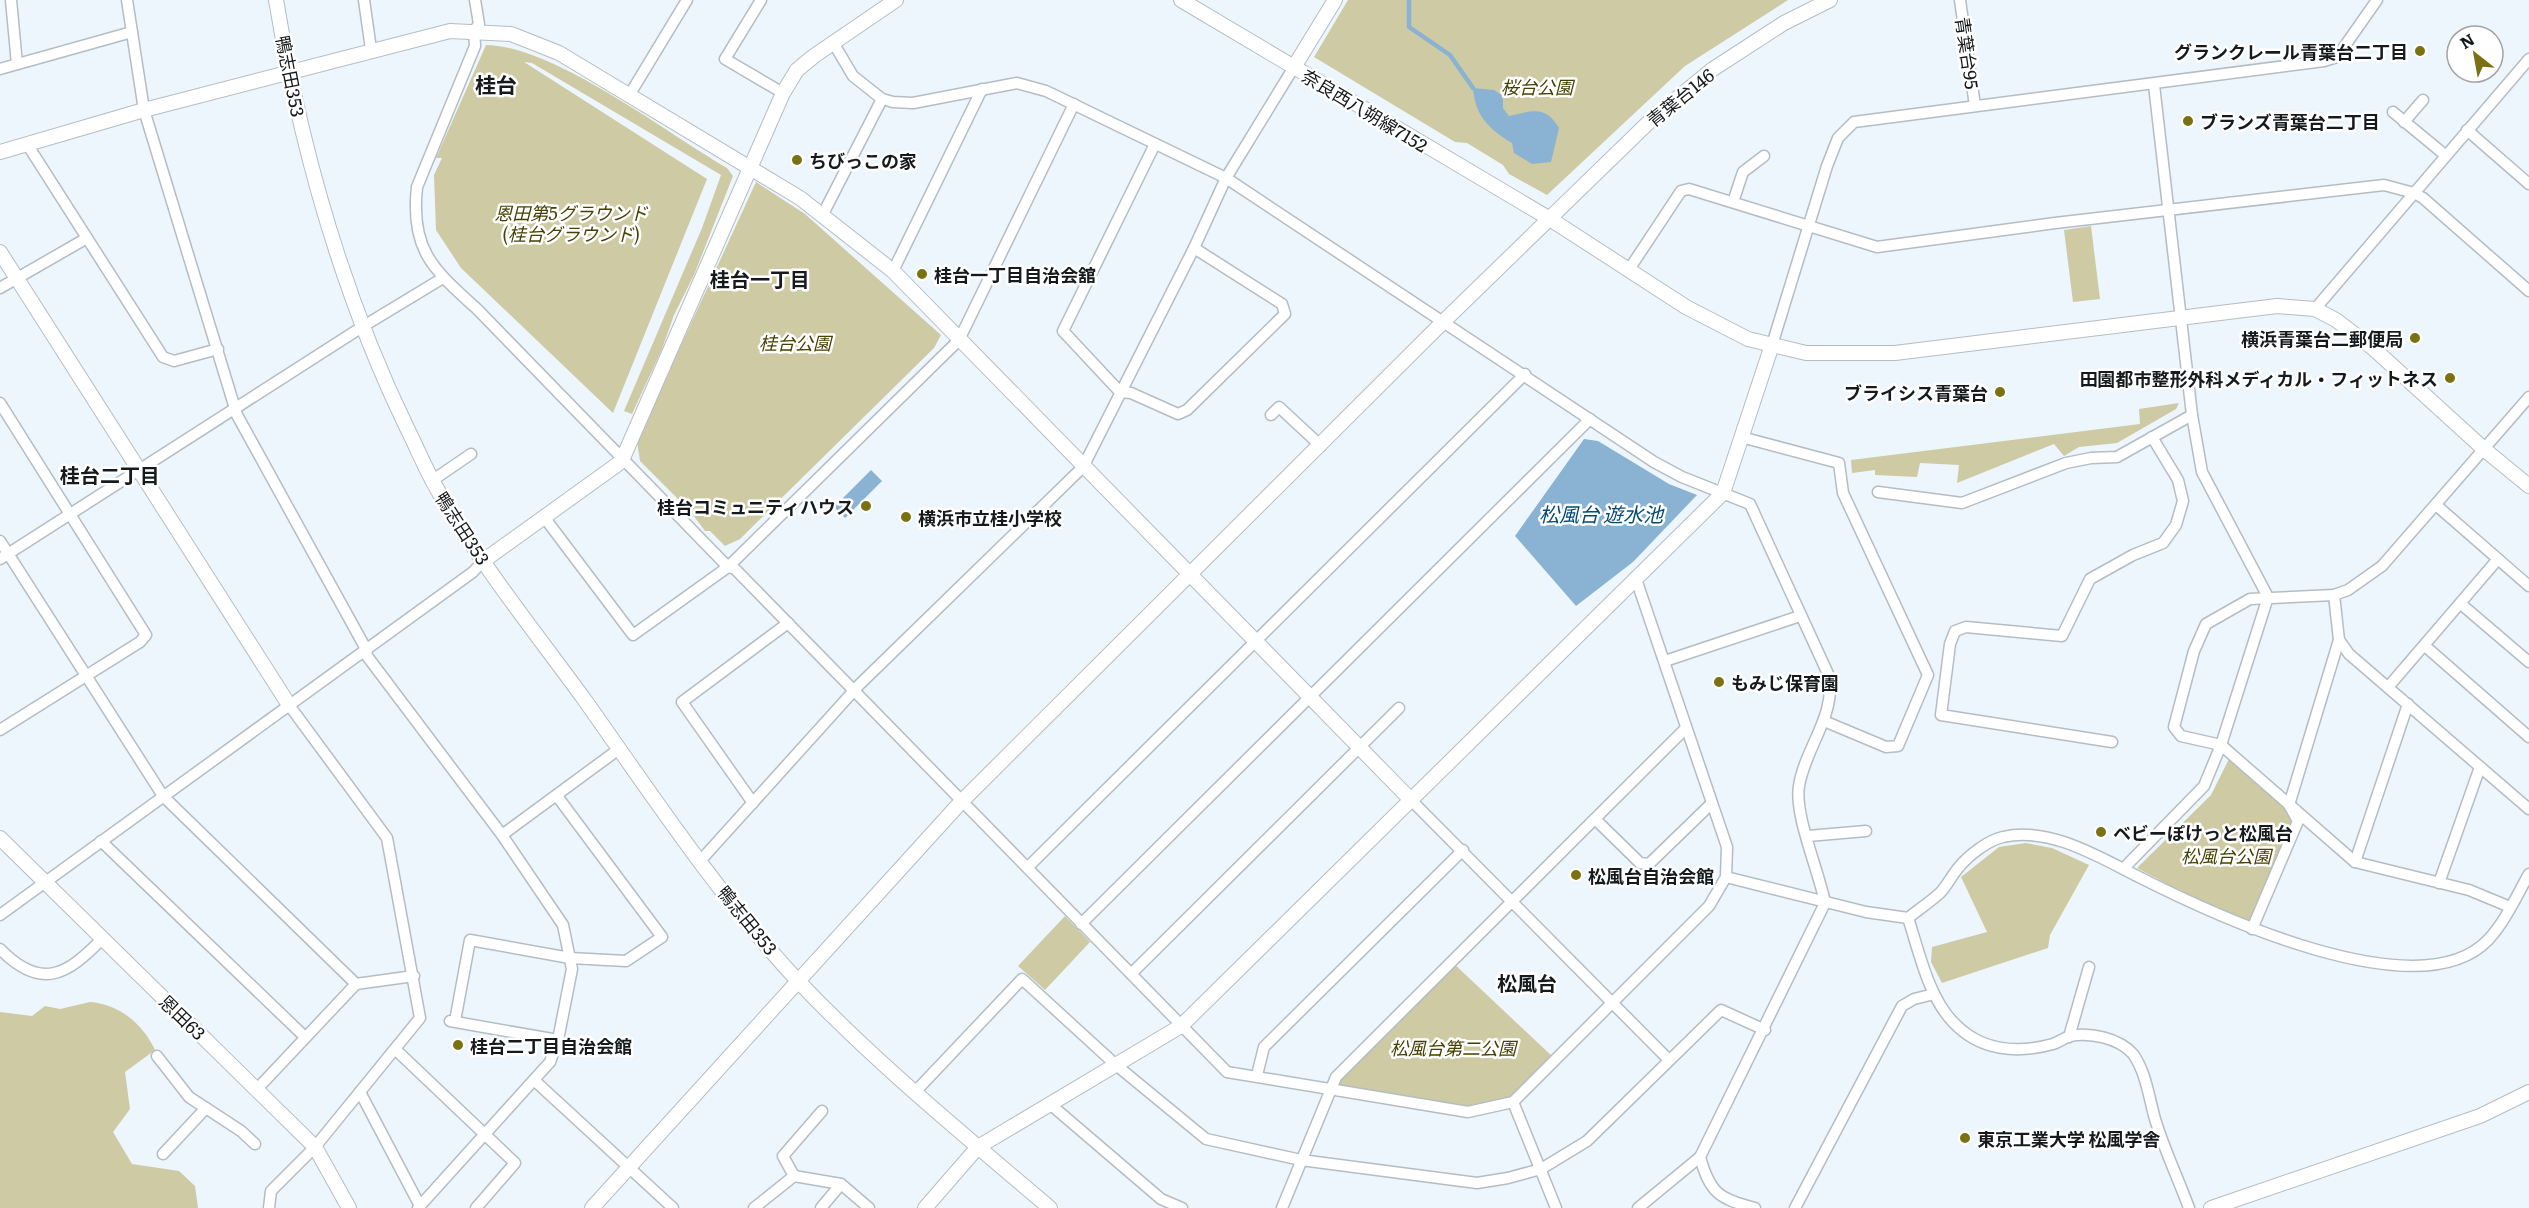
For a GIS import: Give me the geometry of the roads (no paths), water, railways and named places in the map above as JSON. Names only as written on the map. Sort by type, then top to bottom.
[{"type":"street","points":[[11,0],[17,64]]},
{"type":"street","points":[[127,0],[144,110],[236,408],[366,649],[367,656],[502,836],[563,925],[572,969],[558,1040],[550,1062],[419,1207],[360,1092]]},
{"type":"street","name":"鴨志田353","points":[[276,0],[288,71],[314,183],[362,327],[375,361],[433,480],[483,561],[737,908],[798,980],[915,1092],[1050,1208]]},
{"type":"street","points":[[364,0],[371,49]]},
{"type":"street","points":[[475,0],[479,24],[474,30],[475,46],[417,187],[414,211],[419,241],[443,279],[477,309],[728,567],[735,569],[1227,1072],[1257,1075],[1468,1112],[1513,1102],[1709,906],[1726,877],[1727,847],[1636,579]]},
{"type":"street","points":[[630,94],[687,0]]},
{"type":"street","points":[[761,0],[725,59],[783,93]]},
{"type":"street","points":[[0,915],[43,881],[101,842],[473,572],[483,561],[623,458],[783,93],[797,70],[896,0]]},
{"type":"street","name":"奈良西八朔線7152","points":[[1181,0],[1550,219],[1686,307],[1748,339],[1806,353],[1895,353],[2277,306],[2315,309]]},
{"type":"street","points":[[701,860],[854,692],[925,619],[1083,467],[1194,248],[1226,178],[1335,0]]},
{"type":"street","name":"青葉台146","points":[[592,1208],[961,802],[1443,322],[1651,120],[1713,69],[1784,23],[1830,0]]},
{"type":"street","name":"青葉台95","points":[[1960,0],[1975,106]]},
{"type":"street","points":[[925,1208],[978,1147],[1181,1026],[1723,493],[1838,138],[1854,122],[2154,85],[2324,61],[2337,57],[2377,0]]},
{"type":"street","points":[[0,152],[144,110],[288,71],[297,72],[371,49],[450,30],[512,34],[549,49],[630,94],[823,214],[893,272],[1256,641],[1310,699],[1514,901],[1669,1060]]},
{"type":"street","points":[[0,69],[132,32]]},
{"type":"street","points":[[834,44],[853,76],[882,99],[913,103],[1017,83],[1046,91],[1226,178],[1525,374],[1654,462],[1682,477],[1750,504],[1829,676],[1832,691],[1824,721],[1799,786],[1799,805],[1825,903],[1765,1030],[1700,1157],[1638,1208]]},
{"type":"street","points":[[2529,59],[2315,309],[2336,320],[2374,349],[2485,450],[2529,486]]},
{"type":"street","points":[[2124,868],[2204,786],[2221,745],[2268,597],[2202,472],[2192,415],[2154,85]]},
{"type":"street","points":[[893,272],[982,89]]},
{"type":"street","points":[[823,214],[882,99]]},
{"type":"street","points":[[2404,122],[2423,100]]},
{"type":"street","points":[[544,517],[633,635],[728,567],[959,340],[1074,104]]},
{"type":"street","points":[[2393,112],[2445,155]]},
{"type":"street","points":[[2467,130],[2529,184]]},
{"type":"street","points":[[27,144],[163,357],[174,362],[218,350]]},
{"type":"street","points":[[1155,144],[1063,331],[1120,392],[1131,393],[1178,414],[1187,410],[1285,314],[1282,304],[1194,248]]},
{"type":"street","points":[[1733,202],[1743,172],[1764,156]]},
{"type":"street","points":[[1628,271],[1681,191],[1689,189],[1876,247],[2384,185],[2414,193],[2529,291]]},
{"type":"street","points":[[0,288],[87,238]]},
{"type":"street","points":[[0,252],[289,705],[387,838],[423,1019],[315,1147],[271,1191],[268,1208]]},
{"type":"street","points":[[4,556],[362,327],[443,279]]},
{"type":"street","points":[[1028,867],[1525,374]]},
{"type":"street","points":[[2510,907],[2469,890],[2355,862],[2221,745],[2181,736],[2174,727],[2194,651],[2206,624],[2250,599],[2334,595],[2348,590],[2382,566],[2529,397]]},
{"type":"street","points":[[0,403],[146,635],[140,642],[0,730]]},
{"type":"street","points":[[1279,407],[1320,446]]},
{"type":"street","points":[[1878,492],[1962,504],[2066,463],[2091,458],[2117,457],[2192,415]]},
{"type":"street","points":[[1081,924],[1590,419]]},
{"type":"street","points":[[1741,437],[1839,464],[1844,493],[1928,675],[1898,746],[1886,747],[1824,721]]},
{"type":"street","points":[[2112,742],[1941,715],[1942,703],[1950,645],[1955,631],[1966,627],[2062,636],[2090,579],[2133,555],[2163,543],[2176,525],[2183,501],[2178,480],[2152,437]]},
{"type":"street","points":[[433,480],[471,454]]},
{"type":"street","points":[[2436,505],[2529,586]]},
{"type":"street","points":[[0,541],[4,556],[87,676],[163,796],[356,984]]},
{"type":"street","points":[[2388,686],[2498,559]]},
{"type":"street","points":[[2252,929],[2298,821],[2289,806],[2339,640],[2334,595]]},
{"type":"street","points":[[2461,604],[2529,662]]},
{"type":"street","points":[[1665,661],[1800,616]]},
{"type":"street","points":[[753,803],[682,702],[788,623]]},
{"type":"street","points":[[2339,640],[2349,654],[2529,809]]},
{"type":"street","points":[[2425,646],[2529,737]]},
{"type":"street","points":[[2355,862],[2408,704]]},
{"type":"street","points":[[1132,973],[1399,708]]},
{"type":"street","points":[[1282,1208],[1336,1077],[1686,728]]},
{"type":"street","points":[[502,836],[619,749]]},
{"type":"street","points":[[2439,883],[2480,767]]},
{"type":"street","points":[[557,796],[662,937],[626,961],[570,958],[470,940],[453,1021],[558,1040]]},
{"type":"street","points":[[1595,819],[1640,863],[1649,864],[1711,804]]},
{"type":"street","points":[[1808,836],[1866,831]]},
{"type":"street","points":[[1726,877],[1825,903],[1908,918],[1941,892],[1960,866],[2001,837],[2033,833],[2124,868],[2252,929],[2285,942],[2397,967],[2435,966],[2462,956],[2488,940],[2529,874]]},
{"type":"street","name":"恩田63","points":[[0,838],[315,1147],[349,1208]]},
{"type":"street","points":[[101,842],[305,1037]]},
{"type":"street","points":[[1257,1075],[1264,1047],[1463,850]]},
{"type":"street","points":[[1908,918],[1934,994],[1952,1022],[1989,1046],[2021,1050],[2056,1043],[2069,1036],[2108,1037],[2132,1054],[2145,1080],[2155,1120],[2189,1208]]},
{"type":"street","points":[[0,949],[23,967],[51,975],[70,969],[102,939]]},
{"type":"street","points":[[2069,1036],[2089,967]]},
{"type":"street","points":[[257,1089],[356,984],[414,976]]},
{"type":"street","points":[[915,1092],[1022,979],[1116,1065],[1206,1139],[1302,1160],[1477,1183],[1541,1169],[1587,1141],[1721,1010],[1765,1030]]},
{"type":"street","points":[[1795,1208],[1902,1006],[1914,999],[1934,994]]},
{"type":"street","points":[[396,1050],[515,1163],[476,1208]]},
{"type":"street","points":[[158,1056],[189,1097],[241,1131],[255,1144]]},
{"type":"street","points":[[535,1081],[673,1208]]},
{"type":"street","points":[[2211,1208],[2472,1119],[2529,1092]]},
{"type":"street","points":[[1513,1102],[1556,1208]]},
{"type":"street","points":[[1050,1104],[1161,1199],[1182,1208]]},
{"type":"street","points":[[163,1154],[206,1108]]},
{"type":"street","points":[[794,1176],[783,1156],[822,1111]]},
{"type":"street","points":[[1700,1157],[1708,1184],[1724,1198],[1755,1208]]},
{"type":"street","points":[[754,1208],[794,1176],[842,1184],[869,1208]]},
{"type":"street","points":[[820,1208],[842,1184]]},
{"type":"water","points":[[1473,88],[1494,90],[1503,96],[1503,108],[1509,116],[1538,112],[1549,116],[1559,128],[1551,162],[1532,164],[1514,153],[1512,143],[1490,127],[1480,114]]},
{"type":"water","name":"松風台 遊水池","points":[[1584,439],[1598,441],[1669,484],[1697,495],[1633,562],[1576,606],[1515,536]]},
{"type":"water","points":[[871,470],[882,481],[845,518],[834,507]]},
{"type":"waterway","points":[[1409,0],[1409,27],[1450,55],[1473,88]]},
{"type":"place","name":"グランクレール青葉台二丁目","points":[[2420,51]]},
{"type":"place","name":"ブランズ青葉台二丁目","points":[[2188,121]]},
{"type":"place","name":"ちびっこの家","points":[[797,160]]},
{"type":"place","name":"桂台一丁目自治会舘","points":[[922,274]]},
{"type":"place","name":"横浜青葉台二郵便局","points":[[2415,338]]},
{"type":"place","name":"田園都市整形外科メディカル・フィットネス","points":[[2450,378]]},
{"type":"place","name":"ブライシス青葉台","points":[[2000,392]]},
{"type":"place","name":"桂台コミュニティハウス","points":[[866,506]]},
{"type":"place","name":"横浜市立桂小学校","points":[[906,517]]},
{"type":"place","name":"もみじ保育園","points":[[1719,682]]},
{"type":"place","name":"ベビーぽけっと松風台","points":[[2101,832]]},
{"type":"place","name":"松風台自治会館","points":[[1576,875]]},
{"type":"place","name":"桂台二丁目自治会館","points":[[458,1045]]},
{"type":"place","name":"東京工業大学 松風学舎","points":[[1965,1138]]},
{"type":"district","name":"桂台","points":[[496,83]]},
{"type":"district","name":"桂台一丁目","points":[[760,278]]},
{"type":"district","name":"桂台二丁目","points":[[110,474]]},
{"type":"district","name":"松風台","points":[[1527,982]]},
{"type":"park label","name":"桜台公園","points":[[1537,86]]},
{"type":"park label","name":"恩田第5グラウンド (桂台グラウンド)","points":[[571,222]]},
{"type":"park label","name":"桂台公園","points":[[795,342]]},
{"type":"park label","name":"松風台公園","points":[[2226,855]]},
{"type":"park label","name":"松風台第二公園","points":[[1453,1047]]}]
